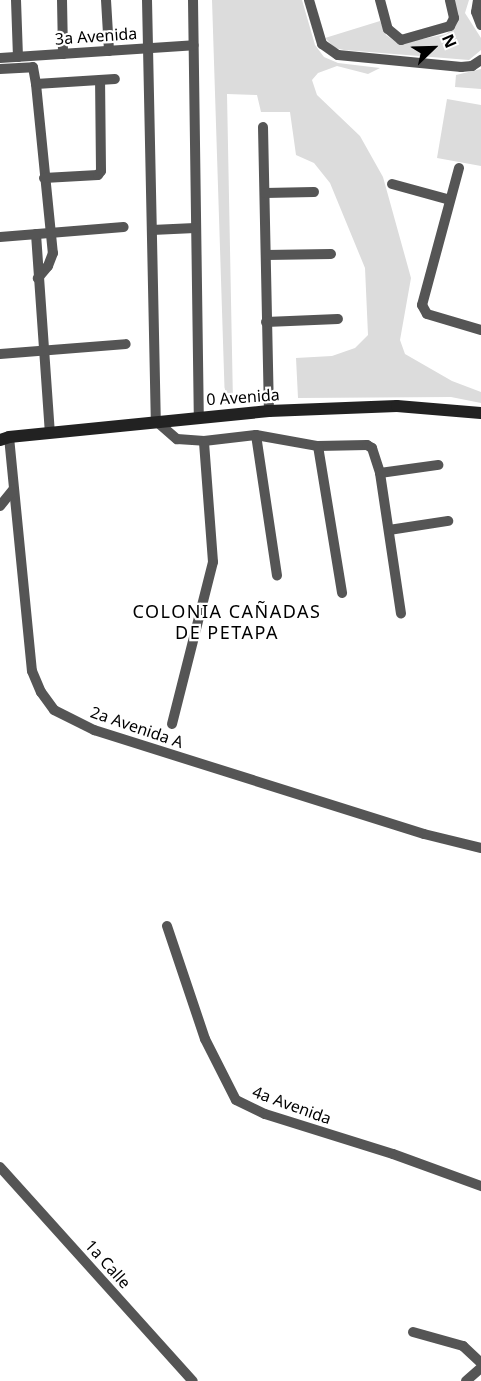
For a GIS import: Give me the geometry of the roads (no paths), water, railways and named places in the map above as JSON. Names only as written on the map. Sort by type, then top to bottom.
[{"type":"main road","name":"0 Avenida","points":[[3,437],[269,411],[398,405],[481,413]]},
{"type":"street","points":[[16,0],[18,57]]},
{"type":"street","points":[[62,0],[63,54]]},
{"type":"street","points":[[106,0],[109,51]]},
{"type":"street","points":[[147,0],[156,421],[177,439],[204,441],[256,435],[318,446],[367,445],[376,453],[401,613]]},
{"type":"street","points":[[193,0],[199,417]]},
{"type":"street","points":[[309,0],[322,44],[338,55],[461,67],[472,66],[481,60]]},
{"type":"street","points":[[380,0],[388,29],[401,40],[450,26],[454,18],[450,0]]},
{"type":"street","points":[[478,0],[476,12],[481,25]]},
{"type":"street","name":"3a Avenida","points":[[0,58],[194,45]]},
{"type":"street","points":[[0,69],[33,66],[53,253],[48,266],[38,278]]},
{"type":"street","points":[[36,84],[115,79]]},
{"type":"street","points":[[44,178],[98,175],[101,171],[100,81]]},
{"type":"street","points":[[263,127],[269,411]]},
{"type":"street","points":[[459,168],[423,307],[427,314],[481,330]]},
{"type":"street","points":[[392,184],[450,200]]},
{"type":"street","points":[[265,193],[314,192]]},
{"type":"street","points":[[0,237],[124,227]]},
{"type":"street","points":[[152,230],[195,228]]},
{"type":"street","points":[[36,234],[50,432]]},
{"type":"street","points":[[266,255],[331,254]]},
{"type":"street","points":[[266,322],[338,319]]},
{"type":"street","points":[[0,354],[126,344]]},
{"type":"street","points":[[256,435],[277,575]]},
{"type":"street","name":"2a Avenida A","points":[[3,437],[14,490],[32,671],[46,702],[54,710],[103,733],[424,834],[481,848]]},
{"type":"street","points":[[172,724],[213,562],[204,441]]},
{"type":"street","points":[[318,446],[342,593]]},
{"type":"street","points":[[380,473],[438,465]]},
{"type":"street","points":[[0,507],[14,490]]},
{"type":"street","points":[[389,530],[448,521]]},
{"type":"street","name":"4a Avenida","points":[[166,926],[205,1039],[236,1100],[265,1114],[393,1154],[481,1186]]},
{"type":"street","name":"1a Calle","points":[[0,1167],[194,1381]]},
{"type":"street","points":[[413,1332],[463,1346],[481,1366],[466,1381]]},
{"type":"district","name":"COLONIA CAÑADAS DE PETAPA","points":[[227,622]]}]
